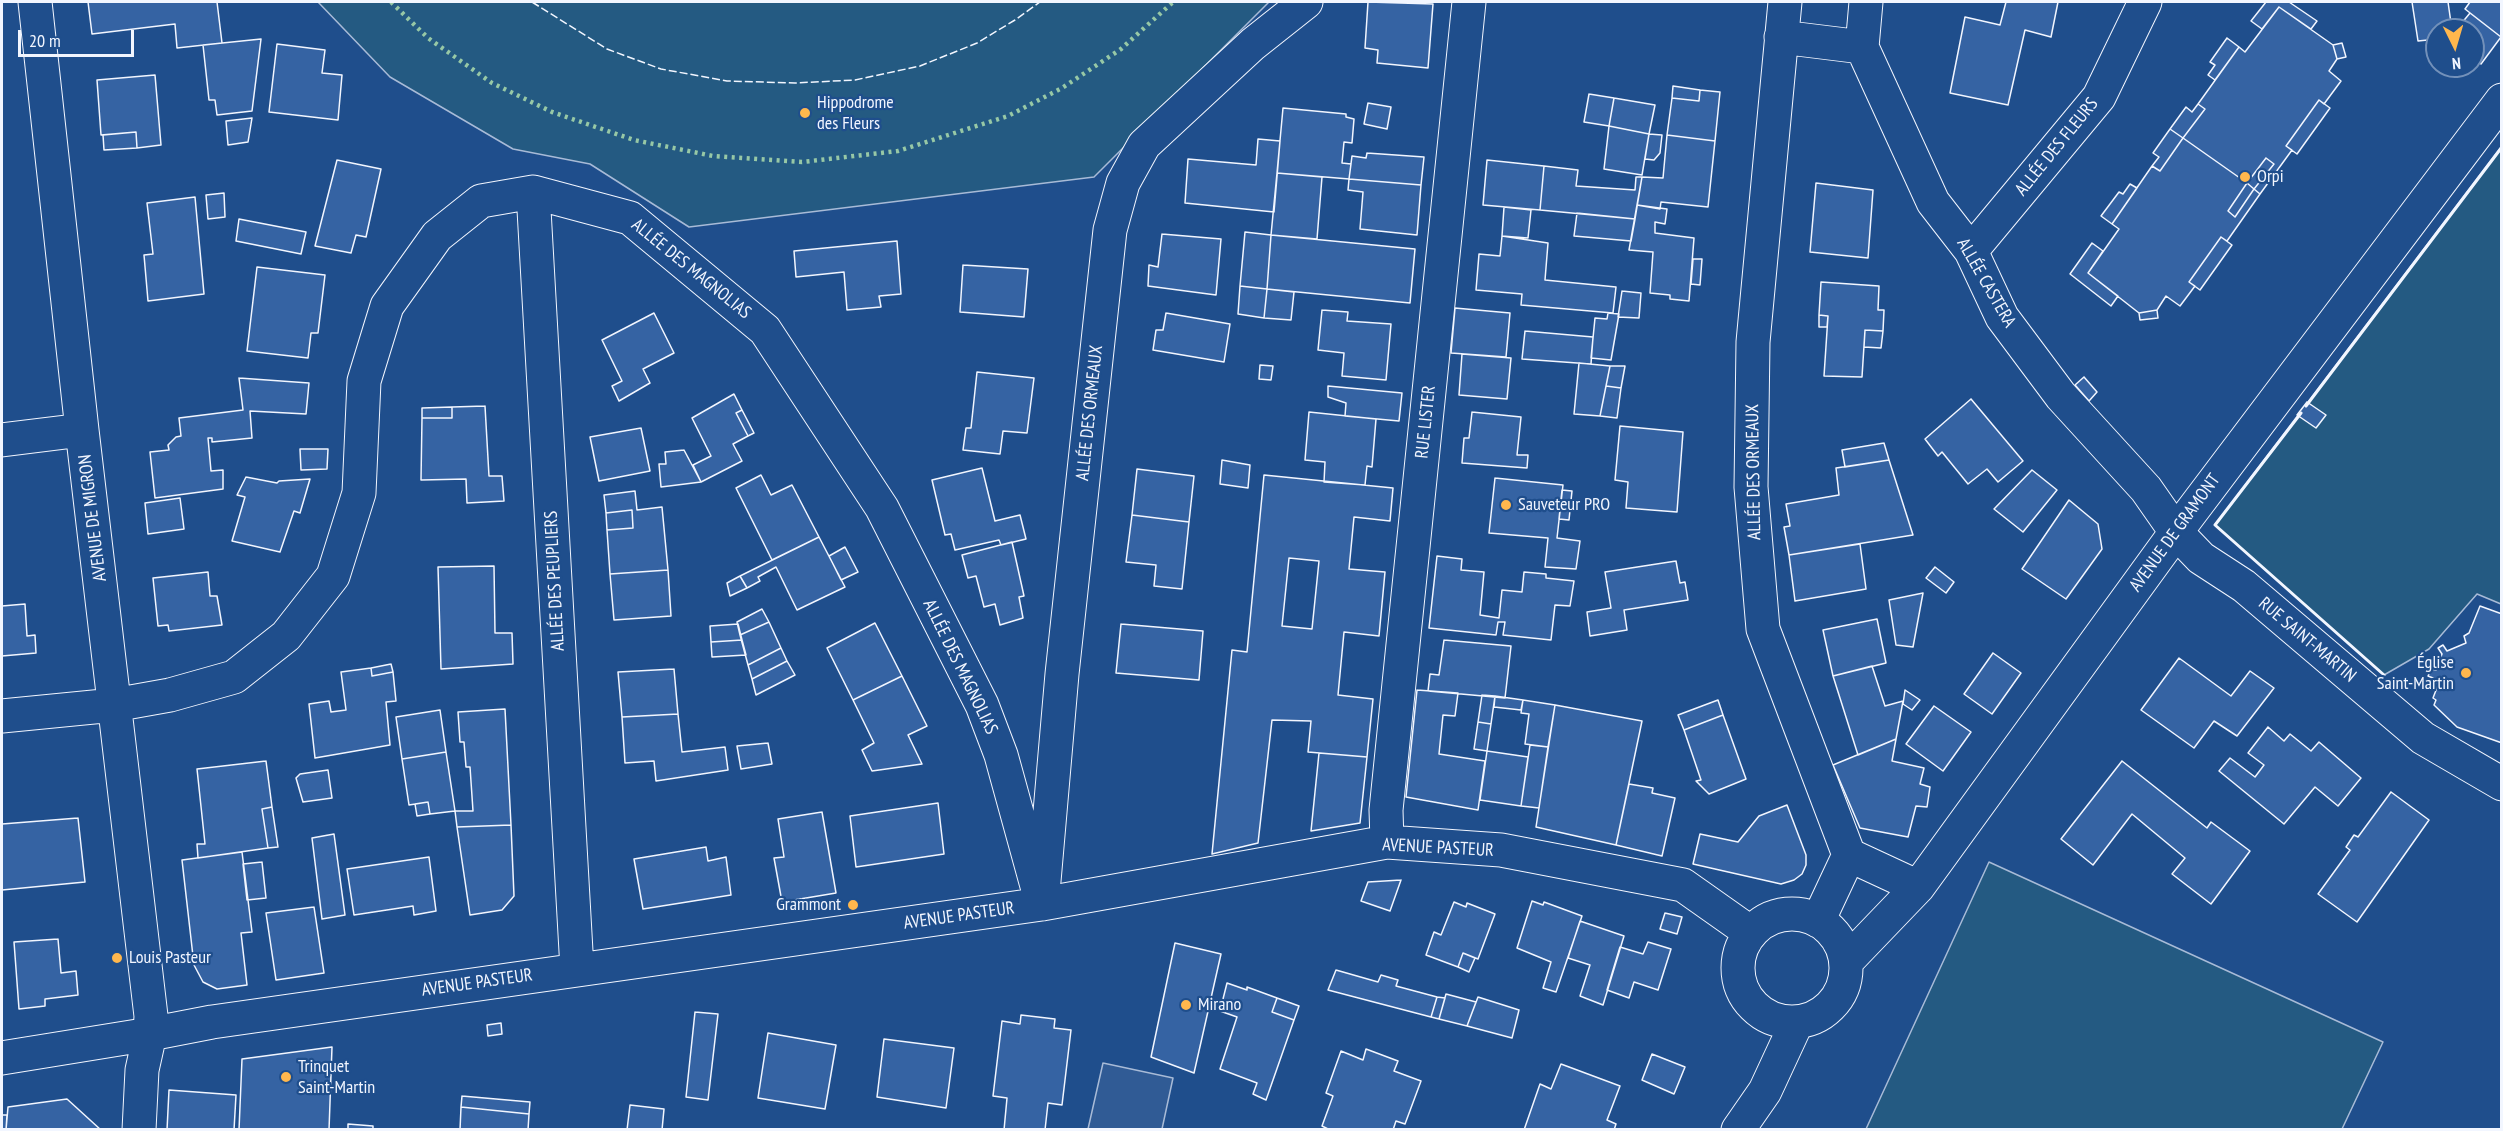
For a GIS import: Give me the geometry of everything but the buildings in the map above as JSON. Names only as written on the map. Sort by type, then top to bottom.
[{"type":"street","name":"AVENUE DE MIGRON","points":[[35,2],[82,430],[151,1016],[150,1034],[142,1070],[139,1130]]},
{"type":"street","name":"ALLÉE DES ORMEAUX","points":[[1042,904],[1062,674],[1110,230],[1123,183],[1144,145],[1253,44],[1306,2]]},
{"type":"street","name":"RUE LISTER","points":[[1387,842],[1386,810],[1469,2]]},
{"type":"street","name":"ALLÉE DES ORMEAUX","points":[[1785,2],[1753,342],[1750,487],[1763,628],[1849,855]]},
{"type":"street","name":"ALLÉE CASTERA","points":[[1866,2],[1862,47],[1933,202],[1971,251],[2002,316],[2061,396],[2146,489],[2176,531]]},
{"type":"street","name":"ALLÉE DES FLEURS","points":[[1971,251],[2099,97],[2145,2]]},
{"type":"street","points":[[1781,37],[1862,47]]},
{"type":"street","name":"AVENUE DE GRAMONT","points":[[1846,962],[1918,887],[2176,531],[2502,100]]},
{"type":"street","name":"ALLÉE DES MAGNOLIAS","points":[[2,716],[114,705],[170,695],[234,677],[286,636],[333,576],[359,493],[364,381],[387,306],[436,236],[481,201],[533,192],[630,218],[765,330],[882,508],[982,705],[1001,755],[1042,904]]},
{"type":"street","name":"ALLÉE DES PEUPLIERS","points":[[533,192],[577,969]]},
{"type":"street","points":[[2,440],[82,430]]},
{"type":"street","name":"RUE SAINT-MARTIN","points":[[2176,531],[2201,558],[2244,586],[2423,738],[2502,784]]},
{"type":"street","name":"AVENUE PASTEUR","points":[[2,1058],[212,1022],[1042,904],[1387,842],[1501,850],[1683,885],[1751,933]]},
{"type":"street","points":[[1818,921],[1849,855],[1918,887]]},
{"type":"street","points":[[1801,914],[1818,921],[1831,931],[1841,945],[1846,962],[1845,979],[1839,995],[1828,1009],[1814,1018],[1797,1022],[1781,1021],[1766,1016],[1753,1006],[1743,993],[1738,978],[1738,962],[1742,946],[1751,933],[1765,921],[1782,915],[1801,914]]},
{"type":"street","points":[[1738,1130],[1765,1091],[1797,1022]]},
{"type":"shaded area","name":"Hippodrome des Fleurs","points":[[318,2],[1269,2],[1094,177],[689,227],[590,164],[513,149],[390,77]]},
{"type":"shaded area","points":[[2501,147],[2501,604],[2477,594],[2429,649],[2384,675],[2215,525]]},
{"type":"shaded area","points":[[1989,862],[2383,1042],[2342,1129],[1866,1129]]},
{"type":"shaded area","points":[[1103,1063],[1173,1078],[1162,1129],[1088,1129]]},
{"type":"hedge","points":[[391,2],[428,38],[492,83],[552,112],[634,140],[713,156],[802,162],[898,151],[1008,116],[1062,88],[1121,49],[1173,2]]},
{"type":"fence","points":[[532,2],[607,49],[661,69],[727,81],[795,83],[855,80],[920,66],[977,43],[1040,2]]},
{"type":"wall","points":[[2306,406],[2502,147]]},
{"type":"wall","points":[[2301,413],[2215,525],[2384,675]]},
{"type":"place","name":"Hippodrome des Fleurs","points":[[805,113]]},
{"type":"place","name":"Orpi","points":[[2245,177]]},
{"type":"place","name":"Sauveteur PRO","points":[[1506,505]]},
{"type":"place","name":"Église Saint-Martin","points":[[2466,673]]},
{"type":"place","name":"Grammont","points":[[853,905]]},
{"type":"place","name":"Louis Pasteur","points":[[117,958]]},
{"type":"place","name":"Mirano","points":[[1186,1005]]},
{"type":"place","name":"Trinquet Saint-Martin","points":[[286,1077]]}]
